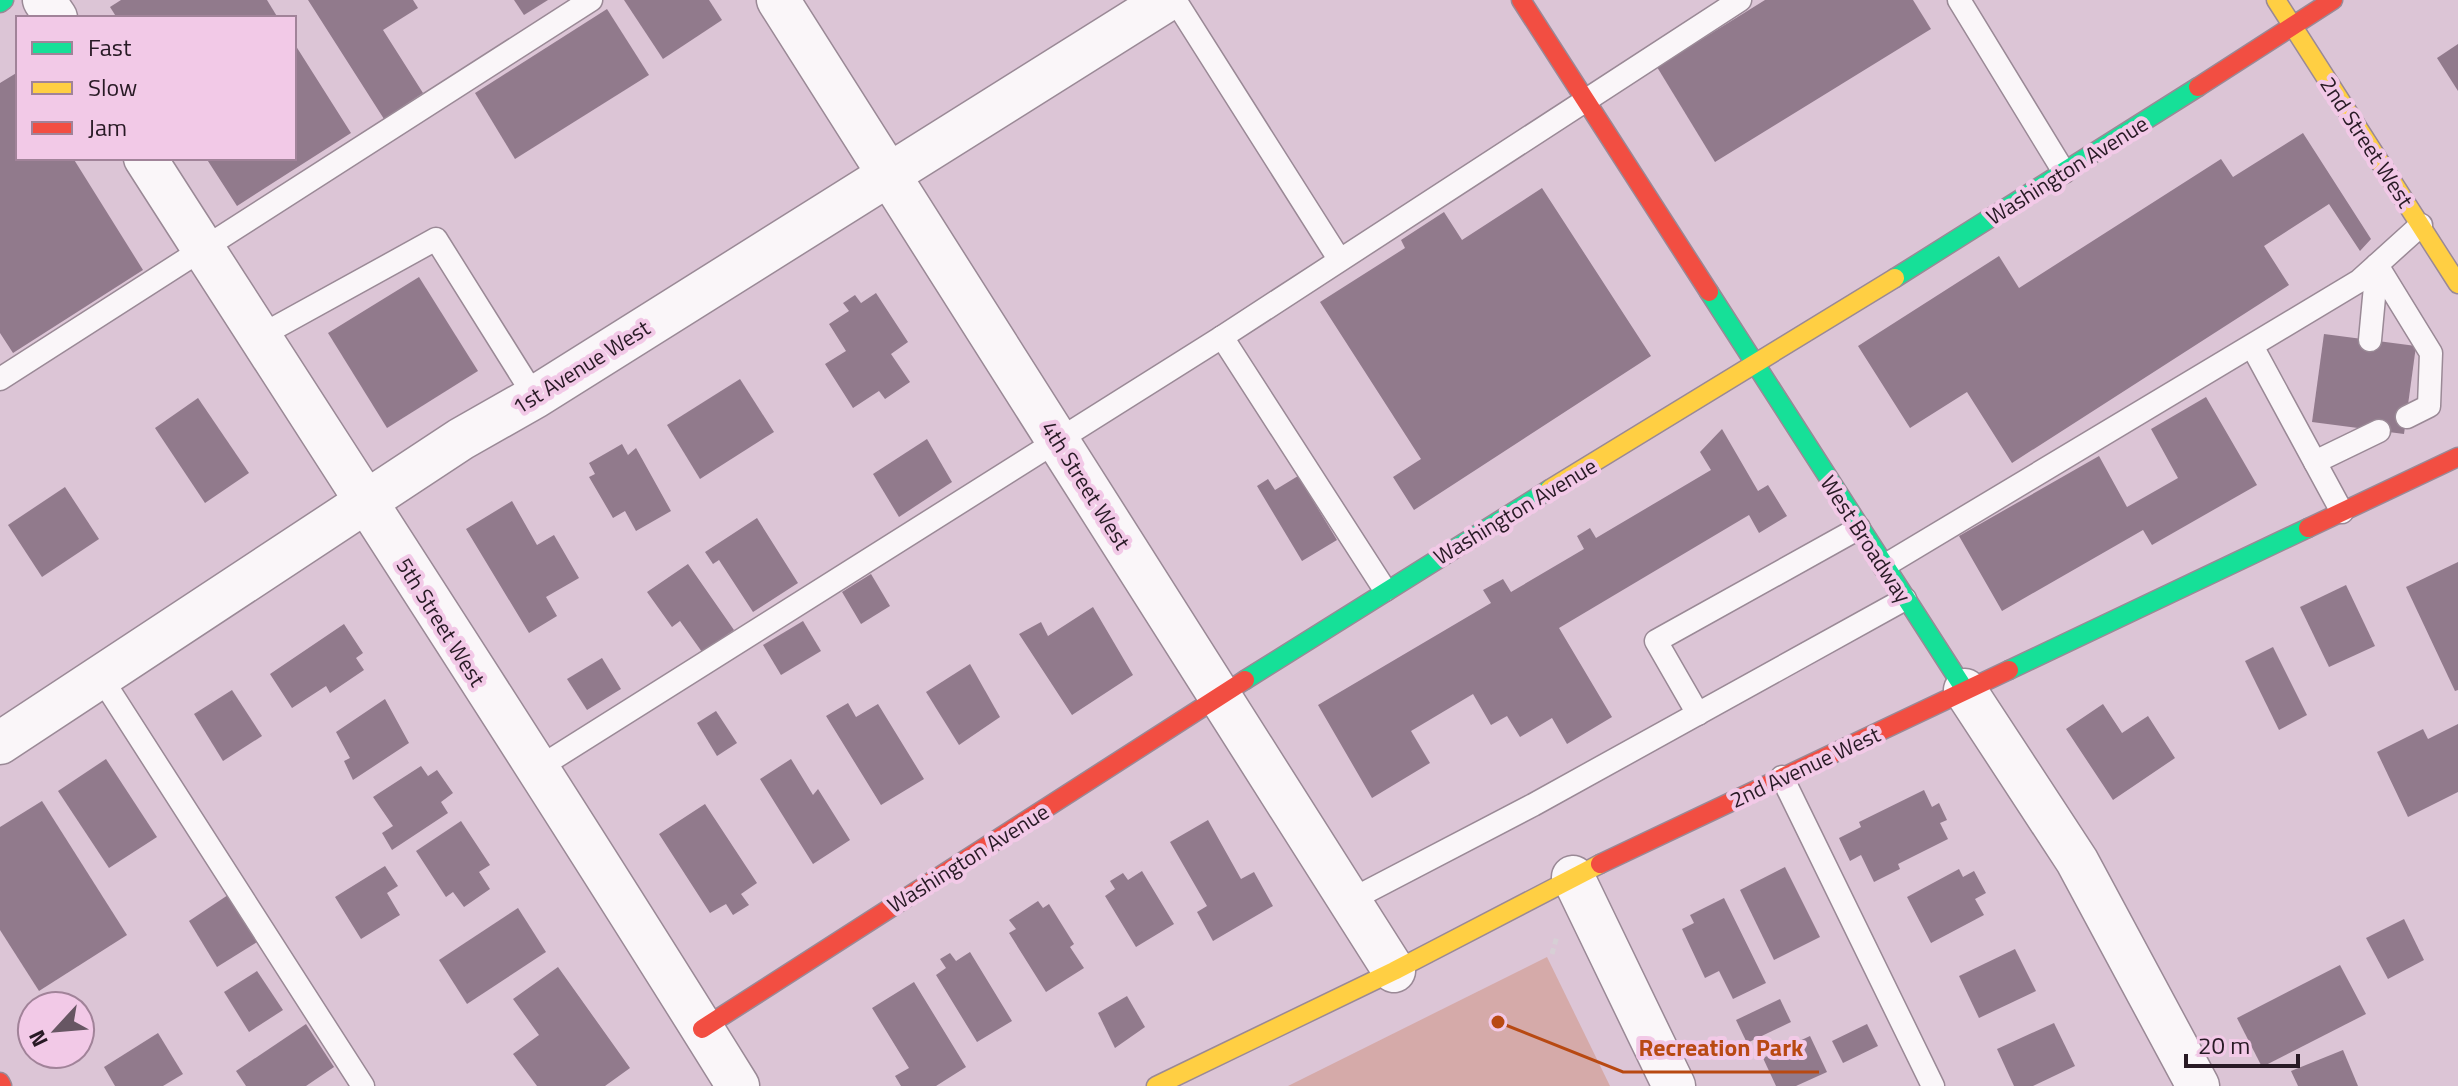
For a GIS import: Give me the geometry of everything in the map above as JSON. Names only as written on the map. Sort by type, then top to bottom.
[{"type":"main road","name":"West Broadway","points":[[1521,0],[1753,365],[1965,690]]},
{"type":"main road","name":"2nd Street West","points":[[2276,0],[2458,284]]},
{"type":"main road","name":"Washington Avenue","points":[[702,1029],[964,858],[1067,798],[1385,590],[2064,172],[2333,0]]},
{"type":"main road","name":"2nd Avenue West","points":[[1156,1086],[1394,971],[1573,877],[2458,457]]},
{"type":"street","name":"4th Street West","points":[[778,0],[1394,971]]},
{"type":"street","name":"1st Avenue West","points":[[0,743],[365,502],[1167,0]]},
{"type":"street","name":"5th Street West","points":[[146,160],[535,770],[635,919],[738,1086]]},
{"type":"street","name":"West Broadway","points":[[1965,690],[2077,861],[2198,1086]]},
{"type":"street","points":[[1573,877],[1674,1086]]},
{"type":"lane","points":[[0,379],[591,0]]},
{"type":"lane","points":[[1175,0],[1339,259]]},
{"type":"lane","points":[[535,770],[1058,442],[1740,0]]},
{"type":"lane","points":[[1959,0],[2064,172]]},
{"type":"lane","points":[[1884,566],[2359,281],[2421,225]]},
{"type":"lane","points":[[260,336],[436,239],[535,397]]},
{"type":"lane","points":[[2370,340],[2377,265]]},
{"type":"lane","points":[[2377,265],[2431,353],[2429,406],[2407,417]]},
{"type":"lane","points":[[1222,337],[1385,590]]},
{"type":"lane","points":[[2252,346],[2342,512]]},
{"type":"lane","points":[[2315,462],[2367,433]]},
{"type":"lane","points":[[1698,714],[1656,641],[1859,528]]},
{"type":"lane","points":[[1349,901],[1905,599]]},
{"type":"lane","points":[[100,676],[363,1086]]},
{"type":"lane","points":[[1782,777],[1933,1086]]},
{"type":"shaded area","points":[[1547,957],[1610,1086],[1288,1086]]},
{"type":"building","points":[[121,0],[267,0],[277,16],[116,16],[110,7]]},
{"type":"building","points":[[308,0],[413,0],[418,8],[383,30],[423,93],[384,119]]},
{"type":"building","points":[[514,0],[548,0],[524,15]]},
{"type":"building","points":[[624,0],[709,0],[722,20],[663,59]]},
{"type":"building","points":[[1765,0],[1913,0],[1931,29],[1715,162],[1657,67]]},
{"type":"building","points":[[607,9],[649,75],[515,159],[475,93]]},
{"type":"building","points":[[2458,44],[2458,91],[2437,58]]},
{"type":"building","points":[[296,46],[351,133],[237,206],[207,160],[296,160]]},
{"type":"building","points":[[16,73],[16,160],[74,160],[143,270],[13,353],[0,333],[0,83]]},
{"type":"building","points":[[2303,133],[2371,239],[2360,251],[2329,204],[2264,246],[2289,285],[2012,463],[1967,392],[1910,428],[1858,346],[1999,256],[2019,288],[2221,159],[2233,177]]},
{"type":"building","points":[[1542,188],[1651,356],[1414,510],[1393,477],[1421,459],[1320,302],[1405,248],[1401,240],[1444,212],[1462,240]]},
{"type":"building","points":[[419,277],[478,371],[387,428],[328,333]]},
{"type":"building","points":[[876,293],[908,342],[891,354],[910,382],[885,399],[879,391],[853,408],[825,364],[846,351],[829,324],[849,311],[843,303],[855,295],[861,303]]},
{"type":"building","points":[[2324,334],[2416,346],[2404,434],[2312,422]]},
{"type":"building","points":[[740,379],[774,432],[700,479],[667,425]]},
{"type":"building","points":[[2206,397],[2257,485],[2152,545],[2143,530],[2002,611],[1959,536],[2099,456],[2127,507],[2178,478],[2151,429]]},
{"type":"building","points":[[198,398],[249,473],[205,503],[155,428]]},
{"type":"building","points":[[1722,429],[1758,491],[1768,485],[1787,516],[1759,533],[1749,515],[1559,628],[1612,717],[1567,744],[1552,718],[1520,737],[1507,716],[1491,725],[1473,694],[1411,731],[1430,763],[1372,798],[1318,705],[1491,603],[1483,590],[1503,579],[1511,592],[1584,549],[1577,536],[1590,528],[1596,538],[1711,470],[1700,452]]},
{"type":"building","points":[[927,439],[952,482],[899,517],[873,474]]},
{"type":"building","points":[[622,444],[628,455],[636,448],[671,511],[636,531],[625,511],[613,518],[589,477],[595,474],[589,463]]},
{"type":"building","points":[[1298,476],[1337,540],[1302,561],[1257,486],[1268,479],[1275,490]]},
{"type":"building","points":[[65,487],[99,539],[42,577],[8,525]]},
{"type":"building","points":[[512,501],[537,545],[554,535],[579,578],[546,597],[557,616],[529,633],[466,529]]},
{"type":"building","points":[[757,518],[798,583],[753,612],[719,560],[713,564],[705,552]]},
{"type":"building","points":[[2458,562],[2458,690],[2455,691],[2406,587]]},
{"type":"building","points":[[688,564],[734,630],[702,652],[680,621],[672,627],[647,592]]},
{"type":"building","points":[[871,574],[890,606],[861,624],[842,592]]},
{"type":"building","points":[[2346,585],[2375,646],[2329,667],[2300,607]]},
{"type":"building","points":[[1093,607],[1133,675],[1072,715],[1019,634],[1041,622],[1048,636]]},
{"type":"building","points":[[803,621],[821,651],[781,675],[763,645]]},
{"type":"building","points":[[344,624],[363,653],[356,658],[364,670],[330,693],[326,686],[292,708],[270,674]]},
{"type":"building","points":[[2273,647],[2307,715],[2279,730],[2245,661]]},
{"type":"building","points":[[602,658],[621,689],[587,710],[567,679]]},
{"type":"building","points":[[970,664],[1000,717],[959,745],[926,692]]},
{"type":"building","points":[[232,690],[262,736],[223,761],[194,714]]},
{"type":"building","points":[[385,699],[409,743],[353,780],[344,761],[350,758],[336,732]]},
{"type":"building","points":[[848,703],[856,717],[878,704],[924,779],[881,805],[826,716]]},
{"type":"building","points":[[2103,704],[2122,733],[2148,716],[2175,758],[2113,800],[2066,729]]},
{"type":"building","points":[[716,711],[737,743],[717,756],[697,723]]},
{"type":"building","points":[[2458,724],[2458,792],[2408,817],[2377,752],[2423,729],[2428,739]]},
{"type":"building","points":[[106,759],[157,837],[109,868],[58,791]]},
{"type":"building","points":[[791,759],[813,795],[818,789],[850,840],[813,864],[760,779]]},
{"type":"building","points":[[421,766],[428,776],[437,770],[453,793],[441,802],[448,813],[392,850],[382,833],[393,826],[373,797]]},
{"type":"building","points":[[1924,790],[1932,807],[1939,803],[1947,820],[1940,823],[1948,839],[1898,864],[1900,869],[1874,882],[1861,855],[1850,861],[1839,838],[1861,827],[1859,822]]},
{"type":"building","points":[[42,801],[127,935],[41,990],[0,930],[0,827]]},
{"type":"building","points":[[705,804],[757,883],[741,894],[749,905],[733,915],[726,904],[710,913],[659,834]]},
{"type":"building","points":[[1208,820],[1241,879],[1254,872],[1273,906],[1213,941],[1197,912],[1207,906],[1170,842]]},
{"type":"building","points":[[461,821],[490,865],[479,872],[490,889],[464,907],[453,892],[446,897],[416,851]]},
{"type":"building","points":[[385,866],[398,886],[387,893],[400,915],[361,939],[335,897]]},
{"type":"building","points":[[1785,867],[1820,937],[1774,960],[1740,890]]},
{"type":"building","points":[[1959,869],[1963,877],[1974,871],[1986,893],[1975,899],[1984,915],[1931,943],[1907,897]]},
{"type":"building","points":[[1142,871],[1174,924],[1136,947],[1105,896],[1115,889],[1110,881],[1123,873],[1128,880]]},
{"type":"building","points":[[228,895],[257,942],[217,967],[189,921]]},
{"type":"building","points":[[1724,898],[1766,983],[1733,999],[1719,971],[1705,978],[1682,929],[1694,923],[1690,915]]},
{"type":"building","points":[[1038,901],[1043,908],[1049,904],[1074,944],[1070,947],[1084,968],[1046,992],[1009,933],[1016,929],[1009,920]]},
{"type":"building","points":[[518,908],[546,952],[467,1004],[439,960]]},
{"type":"building","points":[[2404,919],[2424,960],[2388,979],[2366,938]]},
{"type":"building","points":[[2015,949],[2036,991],[1979,1018],[1959,976]]},
{"type":"building","points":[[970,952],[1012,1021],[977,1042],[936,975],[946,968],[940,959],[950,953],[956,961]]},
{"type":"building","points":[[2340,965],[2366,1014],[2262,1067],[2237,1018]]},
{"type":"building","points":[[558,967],[630,1068],[605,1086],[537,1086],[513,1054],[539,1035],[513,999]]},
{"type":"building","points":[[257,971],[283,1010],[249,1032],[224,992]]},
{"type":"building","points":[[914,982],[966,1067],[936,1086],[901,1086],[895,1076],[909,1068],[872,1008]]},
{"type":"building","points":[[1127,996],[1145,1027],[1115,1048],[1098,1013]]},
{"type":"building","points":[[1780,999],[1791,1022],[1747,1043],[1736,1020]]},
{"type":"building","points":[[2054,1023],[2075,1066],[2033,1086],[2014,1086],[1997,1049]]},
{"type":"building","points":[[306,1024],[334,1067],[306,1086],[246,1086],[236,1071]]},
{"type":"building","points":[[1867,1024],[1878,1046],[1843,1063],[1832,1041]]},
{"type":"building","points":[[158,1033],[183,1074],[163,1086],[115,1086],[104,1067]]},
{"type":"building","points":[[1810,1036],[1827,1072],[1796,1086],[1776,1086],[1763,1058]]},
{"type":"building","points":[[2343,1050],[2358,1086],[2298,1086],[2291,1071]]},
{"type":"traffic: fast","points":[[0,3],[4,0]]},
{"type":"traffic: fast","points":[[1895,278],[2198,87]]},
{"type":"traffic: fast","points":[[1709,292],[1965,690]]},
{"type":"traffic: fast","points":[[1245,680],[1550,489]]},
{"type":"traffic: fast","points":[[2009,670],[2308,528]]},
{"type":"traffic: slow","points":[[2276,0],[2458,284]]},
{"type":"traffic: slow","points":[[1550,489],[1895,278]]},
{"type":"traffic: slow","points":[[1156,1086],[1394,971],[1600,864]]},
{"type":"traffic: jam","points":[[1521,0],[1709,292]]},
{"type":"traffic: jam","points":[[2198,87],[2333,0]]},
{"type":"traffic: jam","points":[[2308,528],[2458,457]]},
{"type":"traffic: jam","points":[[1600,864],[2009,670]]},
{"type":"traffic: jam","points":[[702,1029],[1245,680]]},
{"type":"traffic: jam","points":[[0,1082],[2,1086]]},
{"type":"place","name":"Recreation Park","points":[[1498,1022]]}]
